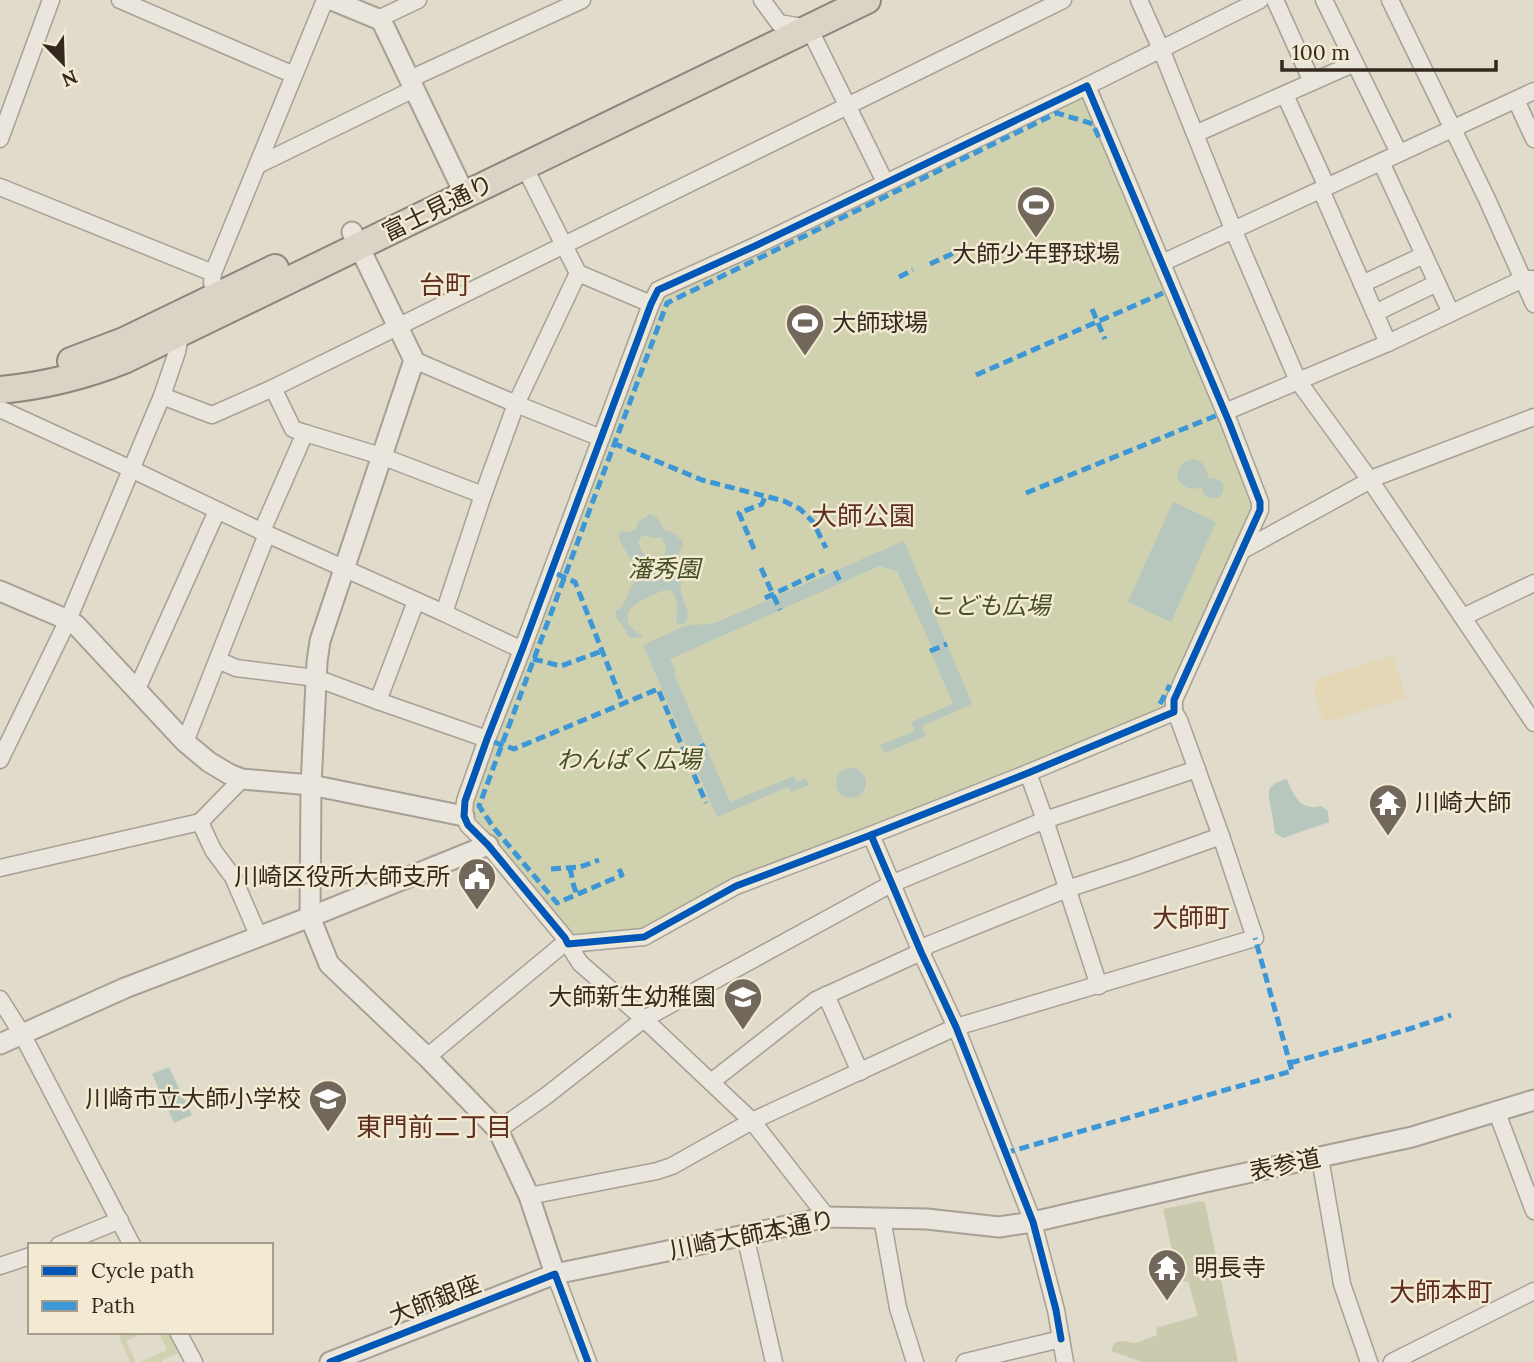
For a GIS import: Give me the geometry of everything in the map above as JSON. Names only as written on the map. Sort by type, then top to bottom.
[{"type":"highway","name":"富士見通り","points":[[0,390],[77,377],[180,335],[356,239],[829,0]]},
{"type":"highway","name":"富士見通り","points":[[462,187],[524,166],[867,0]]},
{"type":"highway","name":"富士見通り","points":[[0,372],[68,362],[88,355],[124,341],[215,284],[356,239]]},
{"type":"street","points":[[0,139],[51,0]]},
{"type":"street","points":[[120,0],[294,75]]},
{"type":"street","points":[[0,187],[215,284],[258,165],[325,0]]},
{"type":"street","points":[[332,0],[378,19],[386,29],[462,187]]},
{"type":"street","points":[[378,19],[418,0]]},
{"type":"street","points":[[258,165],[412,84],[582,0]]},
{"type":"street","points":[[762,0],[779,23],[809,28],[885,182]]},
{"type":"street","points":[[162,396],[212,415],[1063,0]]},
{"type":"street","points":[[1139,0],[1298,381],[1370,480],[1463,617],[1529,703],[1534,723]]},
{"type":"street","points":[[827,1217],[752,1121],[580,963],[567,942],[488,845],[468,825],[464,816],[465,801],[487,739],[658,290],[755,246],[1260,0]]},
{"type":"street","points":[[1275,0],[1312,82]]},
{"type":"street","points":[[1324,0],[1399,153]]},
{"type":"street","points":[[1410,0],[1392,4],[1451,128],[1529,279],[1534,304]]},
{"type":"street","points":[[1195,134],[1355,63]]},
{"type":"street","points":[[529,1196],[672,1166],[752,1121],[956,1027],[1255,938],[1197,769],[1174,712],[1174,700],[1243,550],[1260,510],[1260,502],[1087,86]]},
{"type":"street","points":[[1162,263],[1534,91]]},
{"type":"street","points":[[1285,95],[1388,343]]},
{"type":"street","points":[[1516,100],[1534,139]]},
{"type":"street","points":[[1381,162],[1451,313]]},
{"type":"street","points":[[524,166],[578,273],[651,304]]},
{"type":"street","points":[[356,239],[414,360],[601,438]]},
{"type":"street","points":[[1362,284],[1424,255]]},
{"type":"street","points":[[444,613],[516,404],[578,273]]},
{"type":"street","points":[[1224,412],[1388,343],[1529,279]]},
{"type":"street","points":[[1375,313],[1437,283]]},
{"type":"street","points":[[0,759],[68,620],[162,396],[180,335]]},
{"type":"street","points":[[414,360],[320,641],[312,785],[310,917],[329,964],[427,1056],[498,1130],[529,1196],[587,1362]]},
{"type":"street","points":[[272,388],[293,429],[381,456],[483,495]]},
{"type":"street","points":[[0,410],[522,650]]},
{"type":"street","points":[[1243,550],[1370,480],[1534,417]]},
{"type":"street","points":[[185,742],[264,532],[305,433]]},
{"type":"street","points":[[137,689],[217,511]]},
{"type":"street","points":[[1463,617],[1534,583]]},
{"type":"street","points":[[0,591],[76,625],[185,742],[229,774],[242,779],[312,785],[464,816]]},
{"type":"street","points":[[378,701],[416,601]]},
{"type":"street","points":[[218,660],[236,668],[316,678],[487,739]]},
{"type":"street","points":[[427,1056],[567,942],[644,937],[736,886],[872,835],[1174,712]]},
{"type":"street","points":[[498,1130],[644,1019],[891,884],[1045,820],[1197,769]]},
{"type":"street","points":[[1028,773],[1099,986]]},
{"type":"street","points":[[0,868],[200,822],[242,779]]},
{"type":"street","points":[[200,822],[213,850],[233,877],[259,937]]},
{"type":"street","points":[[872,835],[891,884],[956,1027],[1033,1222],[1056,1310],[1065,1362]]},
{"type":"street","points":[[711,1082],[816,1000],[921,952],[928,945],[1067,889],[1221,836]]},
{"type":"street","points":[[0,1044],[125,988],[488,845]]},
{"type":"street","points":[[827,995],[860,1072]]},
{"type":"street","points":[[0,999],[22,1034],[131,1243]]},
{"type":"street","name":"表参道","points":[[1033,1222],[1412,1137],[1534,1100]]},
{"type":"street","points":[[1496,1110],[1534,1211]]},
{"type":"street","points":[[1320,1157],[1342,1284],[1369,1362]]},
{"type":"street","name":"川崎大師本通り","points":[[555,1274],[827,1217],[927,1219],[999,1227],[1033,1222]]},
{"type":"street","points":[[882,1218],[898,1308],[915,1362]]},
{"type":"street","points":[[64,1243],[120,1220]]},
{"type":"street","points":[[745,1235],[774,1362]]},
{"type":"street","points":[[0,1266],[28,1257]]},
{"type":"street","name":"大師銀座","points":[[330,1362],[555,1274]]},
{"type":"street","points":[[1392,1362],[1534,1291]]},
{"type":"street","points":[[179,1334],[194,1362]]},
{"type":"street","points":[[965,1362],[1060,1339]]},
{"type":"green space","name":"大師公園","points":[[1082,95],[1087,98],[1257,507],[1163,710],[646,930],[574,937],[472,814],[471,802],[662,297]]},
{"type":"green space","points":[[1201,1201],[1205,1203],[1238,1362],[1142,1362],[1111,1351],[1114,1343],[1136,1343],[1157,1335],[1156,1328],[1198,1316],[1188,1281],[1179,1282],[1163,1209]]},
{"type":"green space","points":[[141,1334],[126,1341],[136,1362],[130,1362],[119,1336]]},
{"type":"green space","points":[[160,1334],[171,1334],[180,1352],[162,1362],[140,1362],[167,1350]]},
{"type":"sand","points":[[1392,657],[1395,661],[1406,697],[1332,721],[1323,719],[1315,694],[1317,679]]},
{"type":"shaded area","points":[[1193,459],[1203,464],[1209,479],[1215,478],[1223,483],[1223,493],[1218,498],[1209,498],[1202,487],[1193,489],[1181,484],[1178,479],[1180,467]]},
{"type":"shaded area","points":[[1173,502],[1216,522],[1171,622],[1128,602]]},
{"type":"shaded area","points":[[650,514],[657,518],[665,530],[682,540],[682,547],[673,564],[684,572],[681,590],[688,615],[685,624],[676,622],[675,597],[670,590],[665,590],[636,604],[630,610],[628,622],[643,637],[630,638],[616,618],[616,611],[624,604],[635,582],[636,571],[619,537],[620,531],[635,530],[639,521]],"holes":[[[646,535],[652,538],[661,537],[666,545],[665,553],[659,560],[650,559],[638,541]]]},
{"type":"shaded area","points":[[904,541],[972,704],[922,726],[926,736],[884,753],[880,745],[915,731],[911,722],[953,704],[930,650],[932,647],[897,571],[879,566],[670,659],[676,672],[674,674],[730,802],[794,776],[797,782],[806,778],[809,785],[791,792],[788,787],[717,817],[643,645],[684,626],[715,623]]},
{"type":"shaded area","points":[[851,768],[862,772],[866,783],[862,794],[851,798],[840,794],[836,783],[840,772]]},
{"type":"shaded area","points":[[1287,779],[1299,801],[1308,807],[1321,806],[1328,811],[1329,822],[1283,838],[1275,833],[1269,793],[1272,786]]},
{"type":"shaded area","points":[[169,1067],[192,1115],[174,1123],[152,1074]]},
{"type":"marked path","points":[[619,869],[622,875],[557,903],[479,806],[667,303],[1057,113],[1093,124],[1099,138]]},
{"type":"marked path","points":[[930,264],[954,253]]},
{"type":"marked path","points":[[899,277],[913,270]]},
{"type":"marked path","points":[[976,375],[1163,293]]},
{"type":"marked path","points":[[1092,309],[1105,339]]},
{"type":"marked path","points":[[1026,493],[1225,412]]},
{"type":"marked path","points":[[613,443],[702,480],[784,501],[800,509],[813,522],[826,548]]},
{"type":"marked path","points":[[754,549],[739,513],[762,504],[765,497]]},
{"type":"marked path","points":[[761,568],[780,610]]},
{"type":"marked path","points":[[765,598],[824,570]]},
{"type":"marked path","points":[[835,571],[840,581]]},
{"type":"marked path","points":[[557,574],[575,582],[623,704]]},
{"type":"marked path","points":[[930,651],[947,644]]},
{"type":"marked path","points":[[533,659],[561,666],[602,651]]},
{"type":"marked path","points":[[1160,704],[1170,685]]},
{"type":"marked path","points":[[494,742],[514,749],[658,689],[706,803]]},
{"type":"marked path","points":[[686,753],[705,745]]},
{"type":"marked path","points":[[551,869],[580,867],[599,860]]},
{"type":"marked path","points":[[570,868],[577,894]]},
{"type":"marked path","points":[[1005,1153],[1292,1071],[1255,938]]},
{"type":"marked path","points":[[1290,1063],[1451,1015]]},
{"type":"cycle path","points":[[1087,86],[1260,502],[1260,510],[1174,700],[1174,712],[1028,773],[736,886],[644,937],[568,944],[488,845],[468,825],[464,816],[465,801],[658,290],[1087,86]]},
{"type":"cycle path","points":[[871,835],[956,1027],[1033,1222],[1061,1339]]},
{"type":"cycle path","points":[[330,1362],[555,1274],[588,1362]]},
{"type":"place","name":"大師少年野球場","points":[[1036,239]]},
{"type":"place","name":"大師球場","points":[[805,357]]},
{"type":"place","name":"川崎大師","points":[[1388,837]]},
{"type":"place","name":"川崎区役所大師支所","points":[[477,911]]},
{"type":"place","name":"大師新生幼稚園","points":[[743,1031]]},
{"type":"place","name":"川崎市立大師小学校","points":[[328,1133]]},
{"type":"place","name":"明長寺","points":[[1167,1302]]},
{"type":"district","name":"台町","points":[[445,285]]},
{"type":"district","name":"大師公園","points":[[863,516]]},
{"type":"district","name":"大師町","points":[[1191,918]]},
{"type":"district","name":"東門前二丁目","points":[[434,1127]]},
{"type":"district","name":"大師本町","points":[[1441,1292]]},
{"type":"park label","name":"瀋秀園","points":[[664,569]]},
{"type":"park label","name":"こども広場","points":[[990,606]]},
{"type":"park label","name":"わんぱく広場","points":[[629,760]]}]
